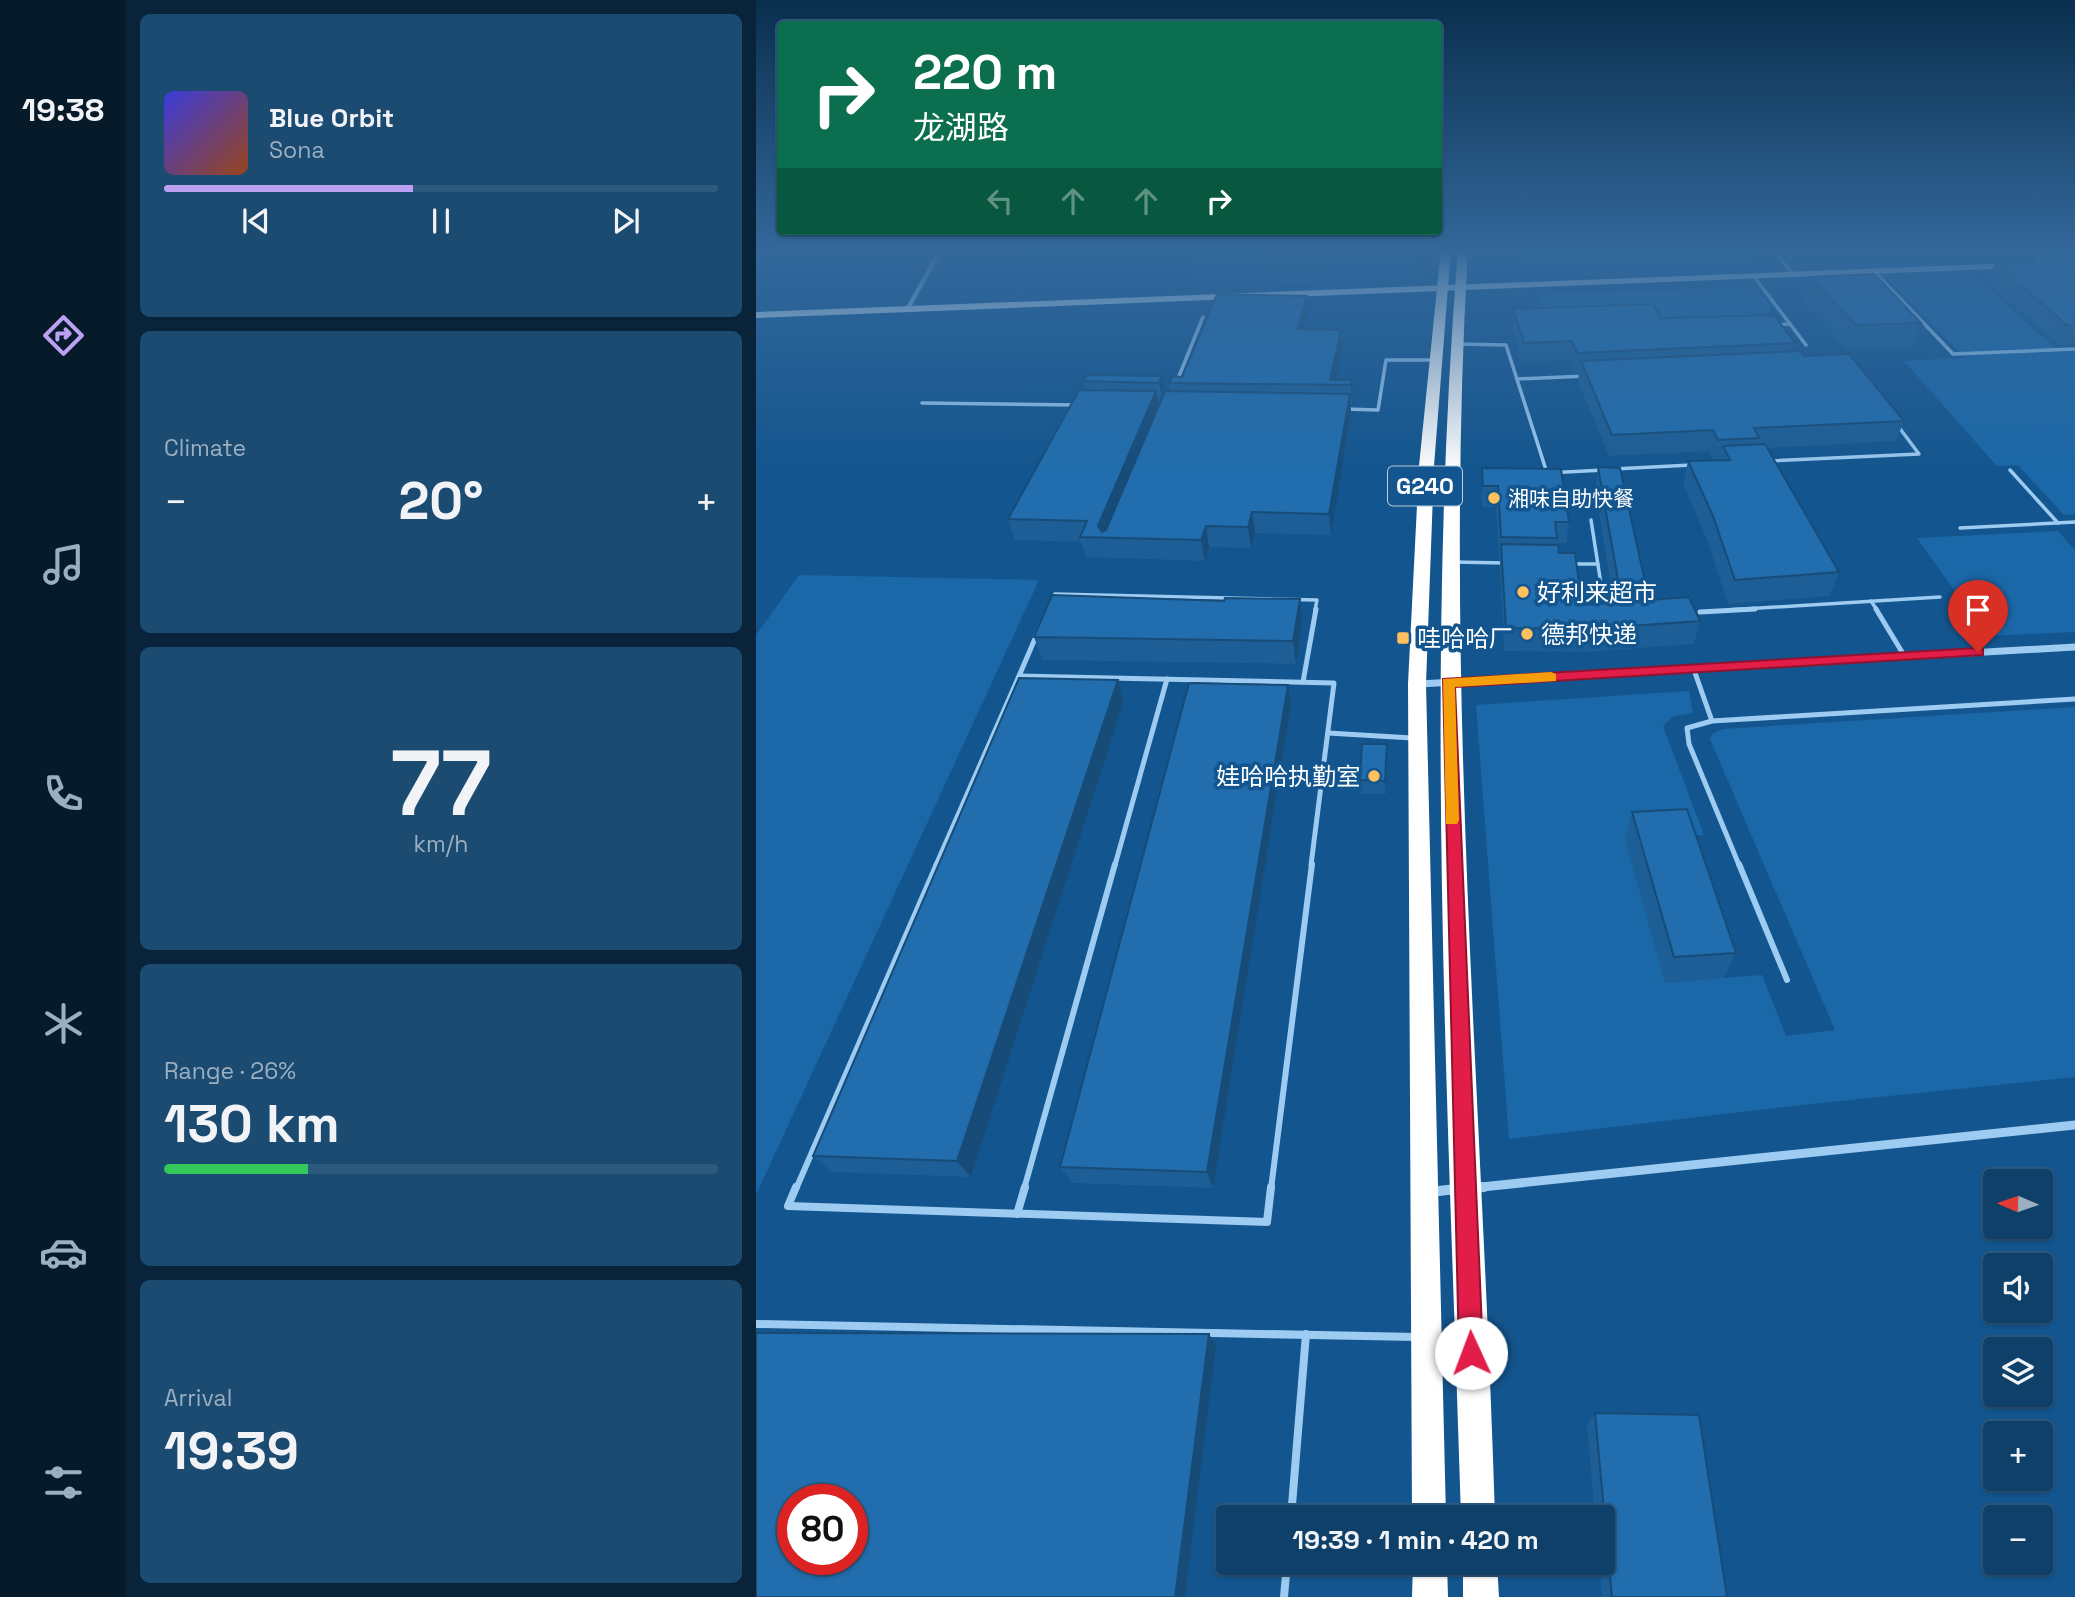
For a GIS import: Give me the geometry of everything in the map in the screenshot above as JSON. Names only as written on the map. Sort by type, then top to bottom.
[{"type":"highway","name":"G240","points":[[1429,1505],[1426,1193],[1416,738],[1420,563],[1437,324]]},
{"type":"highway","name":"G240","points":[[1457,324],[1448,562],[1448,683],[1464,1189],[1477,1505]]},
{"type":"highway","points":[[1430,1575],[1430,1597]]},
{"type":"highway","points":[[1480,1575],[1481,1597]]},
{"type":"street","points":[[1417,684],[2075,647]]},
{"type":"street","points":[[1426,1193],[2075,1125]]},
{"type":"lane","points":[[1177,381],[1200,324]]},
{"type":"lane","points":[[1765,325],[1790,324],[1806,345]]},
{"type":"lane","points":[[1924,324],[1953,354],[2075,349]]},
{"type":"lane","points":[[1455,344],[1506,345],[1547,473],[1699,465]]},
{"type":"lane","points":[[1338,409],[1378,410],[1386,360],[1433,360]]},
{"type":"lane","points":[[1517,379],[1586,376]]},
{"type":"lane","points":[[922,403],[1085,405]]},
{"type":"lane","points":[[1768,461],[1919,454],[1896,424]]},
{"type":"lane","points":[[2010,470],[2058,523]]},
{"type":"lane","points":[[1591,520],[1605,610]]},
{"type":"lane","points":[[2068,522],[2075,530]]},
{"type":"lane","points":[[1961,528],[2075,522]]},
{"type":"lane","points":[[1448,562],[1516,563]]},
{"type":"lane","points":[[1557,564],[1598,564]]},
{"type":"lane","points":[[1050,606],[1055,594],[1317,600],[1303,682]]},
{"type":"lane","points":[[1700,612],[1940,597]]},
{"type":"lane","points":[[1871,601],[1905,657]]},
{"type":"lane","points":[[1018,676],[1334,683],[1267,1222],[789,1206],[1018,676],[1039,629]]},
{"type":"lane","points":[[1694,670],[1712,722]]},
{"type":"lane","points":[[1017,1214],[1167,679]]},
{"type":"lane","points":[[1787,980],[1686,737],[1690,725],[2075,699]]},
{"type":"lane","points":[[1328,733],[1416,738]]},
{"type":"lane","points":[[756,1324],[1426,1338]]},
{"type":"lane","points":[[1292,1505],[1306,1334]]},
{"type":"lane","points":[[1284,1597],[1286,1575]]},
{"type":"shaded area","points":[[1550,324],[1604,324],[1551,326]]},
{"type":"shaded area","points":[[1932,324],[2027,324],[2059,352],[2075,351],[2075,514],[2064,515],[2018,465],[1997,466],[1904,361],[1966,358]]},
{"type":"shaded area","points":[[2058,531],[2075,550],[2075,632],[1987,636],[1917,538]]},
{"type":"shaded area","points":[[799,575],[1039,580],[756,1195],[756,635]]},
{"type":"shaded area","points":[[1689,691],[1693,713],[1674,716],[1663,726],[1704,835],[1678,836],[1724,978],[1762,975],[1786,1036],[1835,1030],[1710,739],[1712,734],[1723,729],[2075,707],[2075,1077],[1509,1139],[1476,705]]},
{"type":"building","points":[[1205,324],[1299,324],[1298,329],[1341,330],[1330,380],[1352,380],[1351,385],[1169,383],[1172,376],[1182,377]]},
{"type":"building","points":[[1518,324],[1780,324],[1795,343],[1577,353],[1572,341],[1524,343]]},
{"type":"building","points":[[1855,324],[1904,324],[1856,325]]},
{"type":"building","points":[[1801,351],[1804,356],[1849,354],[1904,421],[1754,428],[1759,438],[1718,440],[1713,430],[1612,435],[1581,361]]},
{"type":"building","points":[[1087,375],[1162,376],[1159,383],[1083,381]]},
{"type":"building","points":[[1079,390],[1156,391],[1098,526],[1102,532],[1106,530],[1165,391],[1350,394],[1329,514],[1252,512],[1248,527],[1206,526],[1201,540],[1080,537],[1087,521],[1008,519]]},
{"type":"building","points":[[1765,444],[1839,572],[1735,580],[1713,516],[1688,461],[1730,460],[1723,446]]},
{"type":"building","points":[[1598,467],[1620,468],[1649,600],[1689,597],[1700,621],[1586,629],[1506,628],[1501,544],[1558,545],[1559,553],[1575,553],[1582,605],[1622,602]]},
{"type":"building","points":[[1482,468],[1561,469],[1569,522],[1555,522],[1557,538],[1501,537],[1498,486],[1483,486]]},
{"type":"building","points":[[1052,595],[1224,601],[1225,598],[1300,599],[1293,641],[1034,637]]},
{"type":"building","points":[[1019,678],[1118,680],[957,1161],[813,1156]]},
{"type":"building","points":[[1189,683],[1288,685],[1207,1172],[1060,1167]]},
{"type":"building","points":[[1362,744],[1387,744],[1385,781],[1360,780]]},
{"type":"building","points":[[1687,809],[1736,953],[1674,957],[1632,812]]},
{"type":"building","points":[[756,1333],[1209,1334],[1175,1597],[756,1597]]},
{"type":"building","points":[[1595,1413],[1699,1415],[1727,1597],[1612,1597],[1610,1575],[1615,1575],[1615,1505],[1604,1505]]},
{"type":"slow traffic","points":[[1451,820],[1448,683],[1551,677]]},
{"type":"place","name":"湘味自助快餐","points":[[1494,498]]},
{"type":"place","name":"好利来超市","points":[[1523,592]]},
{"type":"place","name":"德邦快递","points":[[1527,634]]},
{"type":"place","name":"哇哈哈厂","points":[[1403,638]]},
{"type":"place","name":"娃哈哈执勤室","points":[[1374,776]]},
{"type":"route","points":[[1471,1353],[1448,683],[1978,652]]}]
